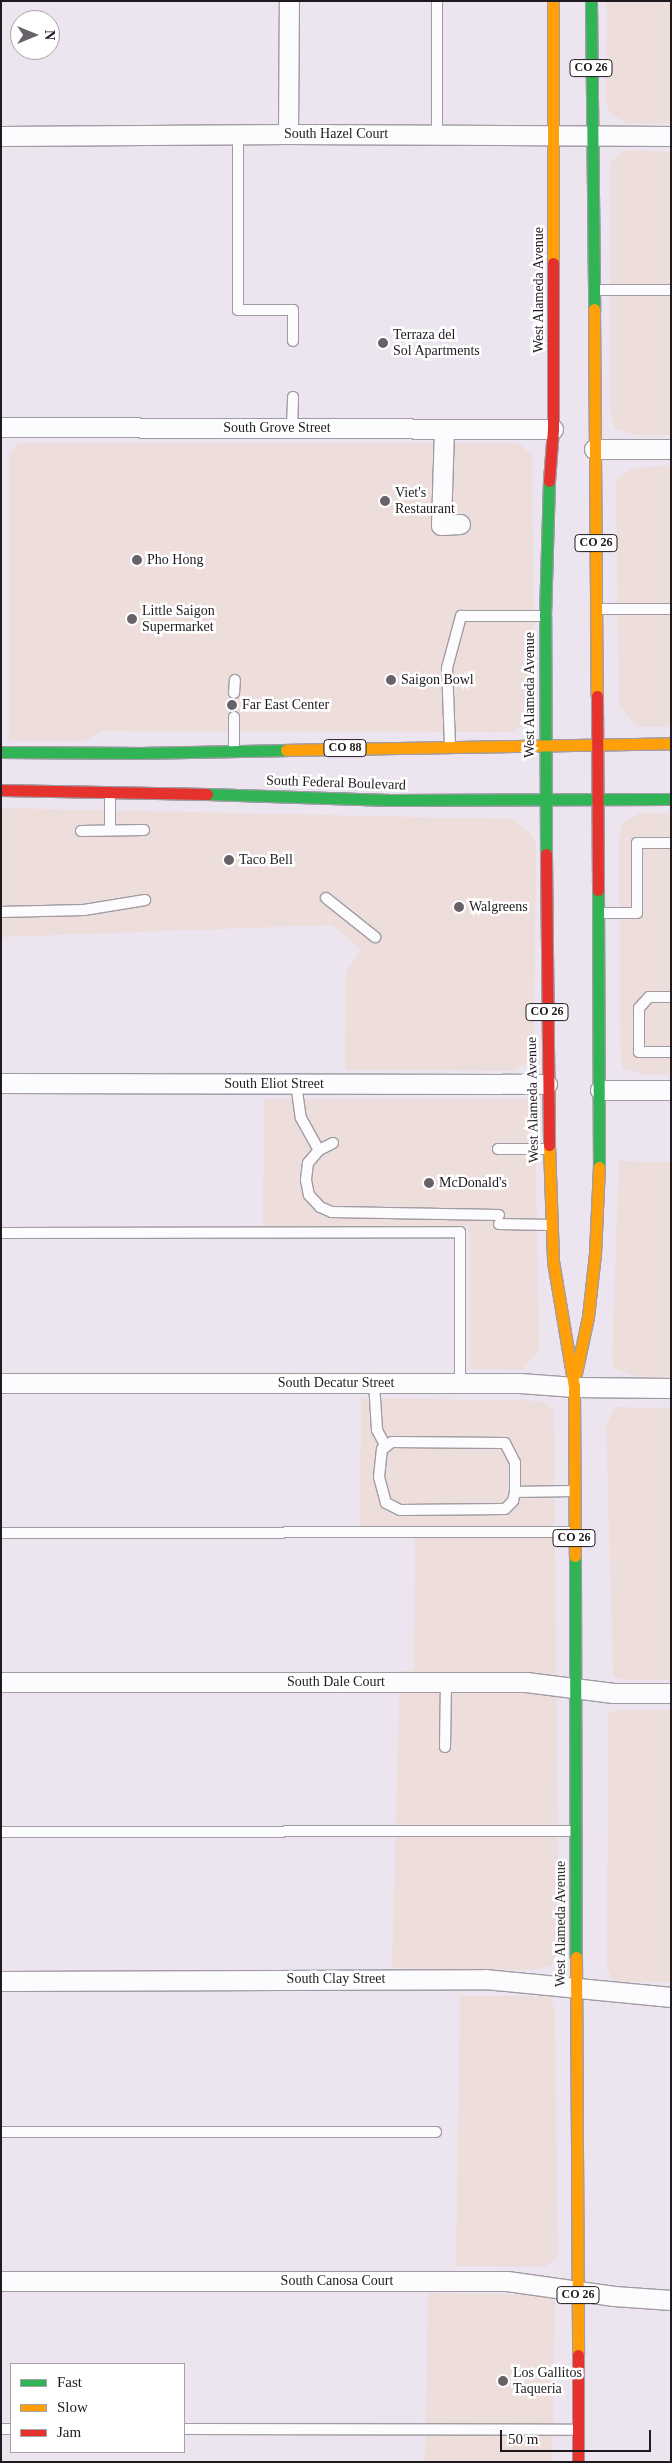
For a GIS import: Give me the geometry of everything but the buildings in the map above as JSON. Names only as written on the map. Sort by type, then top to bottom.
[{"type":"main road","name":"West Alameda Avenue","points":[[553,1],[553,429],[548,491],[545,616],[547,1084],[551,1225],[560,1312],[574,1387],[578,2462]]},
{"type":"main road","name":"West Alameda Avenue","points":[[574,1387],[588,1317],[595,1254],[599,1181],[599,800],[591,1]]},
{"type":"main road","name":"CO 88","points":[[1,752],[234,752],[546,744],[671,743]]},
{"type":"main road","name":"South Federal Boulevard","points":[[1,790],[390,800],[671,799]]},
{"type":"street","points":[[288,134],[289,1]]},
{"type":"street","name":"South Hazel Court","points":[[1,136],[288,134],[671,136]]},
{"type":"street","name":"South Grove Street","points":[[1,427],[553,429]]},
{"type":"street","points":[[444,429],[441,525],[460,524]]},
{"type":"street","points":[[594,449],[671,449]]},
{"type":"street","name":"South Eliot Street","points":[[1,1083],[547,1084]]},
{"type":"street","points":[[600,1090],[671,1090]]},
{"type":"street","name":"South Decatur Street","points":[[1,1383],[520,1383],[574,1387],[671,1388]]},
{"type":"street","name":"South Dale Court","points":[[1,1682],[526,1682],[624,1693],[671,1693]]},
{"type":"street","name":"South Clay Street","points":[[1,1981],[485,1979],[671,1997]]},
{"type":"street","name":"South Canosa Court","points":[[1,2281],[507,2281],[621,2297],[671,2300]]},
{"type":"lane","points":[[437,1],[437,135]]},
{"type":"lane","points":[[238,134],[238,310],[293,310],[293,341]]},
{"type":"lane","points":[[593,290],[671,290]]},
{"type":"lane","points":[[292,428],[293,397]]},
{"type":"lane","points":[[597,609],[671,609]]},
{"type":"lane","points":[[450,746],[447,668],[461,616],[545,616]]},
{"type":"lane","points":[[234,693],[235,680]]},
{"type":"lane","points":[[234,717],[234,752]]},
{"type":"lane","points":[[110,792],[110,830]]},
{"type":"lane","points":[[82,830],[144,830]]},
{"type":"lane","points":[[599,913],[637,913],[637,844],[671,843]]},
{"type":"lane","points":[[326,898],[375,937]]},
{"type":"lane","points":[[1,912],[84,910],[145,900]]},
{"type":"lane","points":[[671,997],[649,998],[639,1008],[639,1052],[671,1052]]},
{"type":"lane","points":[[296,1084],[301,1118],[311,1140],[319,1150]]},
{"type":"lane","points":[[333,1143],[319,1150],[308,1163],[306,1180],[309,1196],[320,1207],[332,1212],[499,1219],[551,1225]]},
{"type":"lane","points":[[498,1149],[549,1149]]},
{"type":"lane","points":[[1,1233],[460,1232],[460,1383]]},
{"type":"lane","points":[[374,1383],[377,1430],[386,1447]]},
{"type":"lane","points":[[392,1442],[505,1443],[515,1463],[516,1492],[513,1501],[505,1509],[400,1510],[386,1503],[379,1477],[382,1450],[392,1442]]},
{"type":"lane","points":[[516,1492],[574,1491]]},
{"type":"lane","points":[[1,1533],[574,1532]]},
{"type":"lane","points":[[445,1747],[446,1682]]},
{"type":"lane","points":[[1,1832],[576,1831]]},
{"type":"lane","points":[[1,2132],[436,2132]]},
{"type":"lane","points":[[185,2429],[578,2430]]},
{"type":"shaded area","points":[[607,1],[671,1],[671,123],[628,124],[610,114],[606,98]]},
{"type":"shaded area","points":[[625,150],[671,152],[671,435],[635,435],[615,428],[610,411],[610,162]]},
{"type":"shaded area","name":"Far East Center","points":[[19,443],[518,443],[532,455],[534,707],[527,724],[511,732],[102,731],[85,741],[9,741],[9,454]]},
{"type":"shaded area","points":[[671,465],[671,727],[637,727],[619,705],[616,480],[631,469]]},
{"type":"shaded area","points":[[1,808],[513,819],[531,834],[536,845],[534,1043],[527,1062],[514,1071],[345,1070],[346,972],[361,950],[332,925],[1,937]]},
{"type":"shaded area","points":[[640,813],[671,813],[671,1075],[644,1075],[622,1068],[620,1036],[619,841],[623,822]]},
{"type":"shaded area","points":[[264,1099],[527,1099],[535,1111],[539,1350],[522,1370],[469,1369],[469,1226],[263,1226]]},
{"type":"shaded area","points":[[619,1161],[671,1162],[671,1378],[633,1376],[614,1368],[612,1360]]},
{"type":"shaded area","points":[[361,1398],[542,1401],[554,1410],[559,1946],[552,1966],[533,1970],[392,1968],[400,1671],[414,1671],[415,1526],[360,1526]]},
{"type":"shaded area","points":[[616,1407],[671,1408],[671,1680],[625,1680],[613,1677],[606,1425]]},
{"type":"shaded area","points":[[623,1710],[671,1710],[671,1982],[613,1982],[607,1966],[608,1712]]},
{"type":"shaded area","points":[[460,1996],[549,1996],[555,2010],[558,2257],[545,2267],[456,2266]]},
{"type":"shaded area","points":[[428,2293],[555,2295],[552,2462],[425,2462]]},
{"type":"traffic: fast","points":[[591,1],[594,309]]},
{"type":"traffic: fast","points":[[546,854],[545,616],[549,481]]},
{"type":"traffic: fast","points":[[1,752],[144,753],[286,750]]},
{"type":"traffic: fast","points":[[207,794],[390,800],[671,799]]},
{"type":"traffic: fast","points":[[598,890],[599,1167]]},
{"type":"traffic: fast","points":[[575,1556],[576,1957]]},
{"type":"traffic: slow","points":[[553,1],[553,263]]},
{"type":"traffic: slow","points":[[594,309],[597,696]]},
{"type":"traffic: slow","points":[[286,750],[671,743]]},
{"type":"traffic: slow","points":[[549,1145],[553,1261],[574,1387],[575,1556]]},
{"type":"traffic: slow","points":[[576,1373],[588,1317],[595,1254],[599,1167]]},
{"type":"traffic: slow","points":[[576,1957],[578,2355]]},
{"type":"traffic: jam","points":[[549,481],[553,429],[553,263]]},
{"type":"traffic: jam","points":[[597,696],[598,890]]},
{"type":"traffic: jam","points":[[1,790],[207,794]]},
{"type":"traffic: jam","points":[[546,854],[549,1145]]},
{"type":"traffic: jam","points":[[578,2355],[578,2462]]},
{"type":"place","name":"Terraza del Sol Apartments","points":[[383,343]]},
{"type":"place","name":"Viet's Restaurant","points":[[385,501]]},
{"type":"place","name":"Pho Hong","points":[[137,560]]},
{"type":"place","name":"Little Saigon Supermarket","points":[[132,619]]},
{"type":"place","name":"Saigon Bowl","points":[[391,680]]},
{"type":"place","name":"Far East Center","points":[[232,705]]},
{"type":"place","name":"Taco Bell","points":[[229,860]]},
{"type":"place","name":"Walgreens","points":[[459,907]]},
{"type":"place","name":"McDonald's","points":[[429,1183]]},
{"type":"place","name":"Los Gallitos Taqueria","points":[[503,2381]]}]
